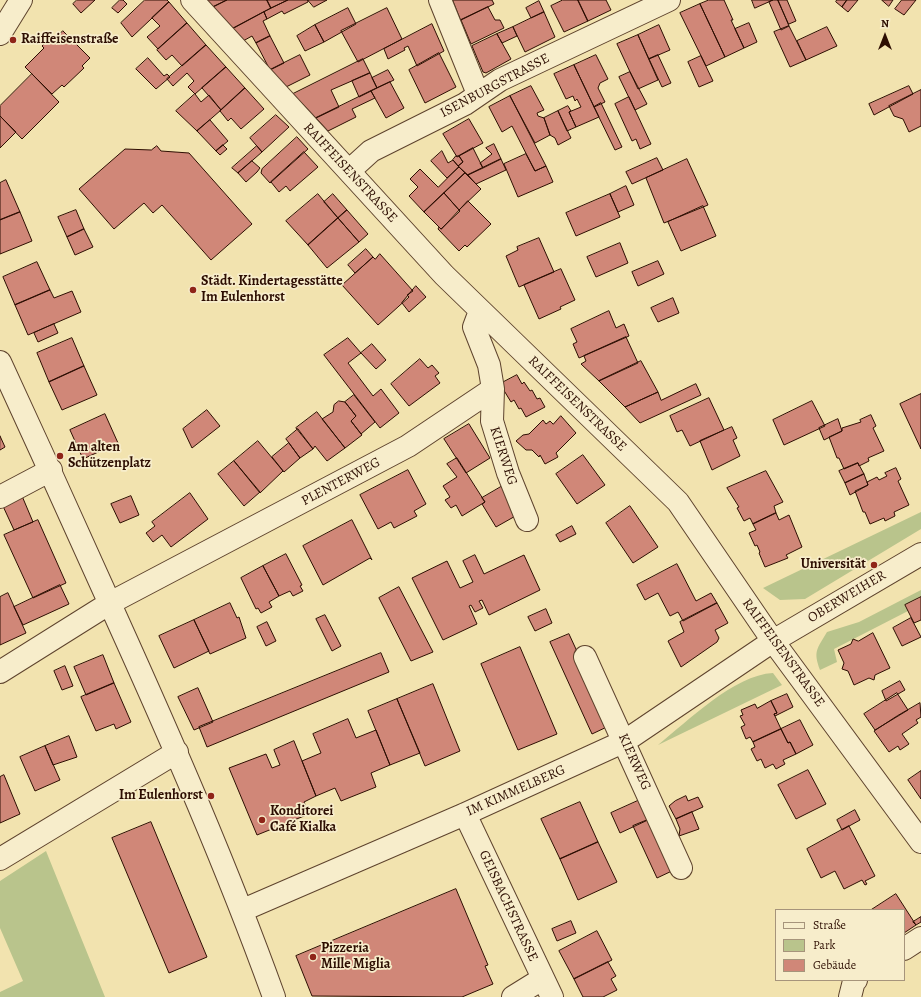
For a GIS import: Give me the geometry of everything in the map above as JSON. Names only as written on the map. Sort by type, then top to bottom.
[{"type":"street","points":[[0,34],[21,0]]},
{"type":"street","name":"RAIFFEISENSTRASSE","points":[[192,0],[444,275],[678,502],[773,641],[921,842]]},
{"type":"street","points":[[440,0],[478,94]]},
{"type":"street","name":"ISENBURGSTRASSE","points":[[349,171],[371,151],[465,104],[500,80],[669,0]]},
{"type":"street","points":[[480,311],[474,327],[489,365],[493,389]]},
{"type":"street","points":[[0,362],[51,470],[177,752],[243,910],[274,997]]},
{"type":"street","name":"KIERWEG","points":[[493,389],[492,421],[508,473],[527,520]]},
{"type":"street","name":"PLENTERWEG","points":[[110,603],[408,446],[493,389]]},
{"type":"street","points":[[0,497],[51,470]]},
{"type":"street","name":"OBERWEIHER","points":[[773,641],[921,554]]},
{"type":"street","points":[[0,672],[110,603]]},
{"type":"street","name":"IM KIMMELBERG","points":[[243,910],[465,814],[625,741],[773,641]]},
{"type":"street","name":"KIERWEG","points":[[585,657],[625,741],[681,868]]},
{"type":"street","points":[[0,859],[177,752]]},
{"type":"street","name":"GEISBACHSTRASSE","points":[[465,814],[547,988]]},
{"type":"street","points":[[905,948],[921,938]]},
{"type":"street","points":[[850,997],[854,981]]},
{"type":"street","points":[[513,997],[547,988]]},
{"type":"green space","points":[[921,512],[921,529],[805,599],[780,600],[763,588]]},
{"type":"green space","points":[[921,590],[921,596],[905,605],[908,611],[834,649],[837,662],[820,670],[817,650],[827,632],[859,622]]},
{"type":"green space","points":[[773,673],[782,685],[658,745],[697,712],[727,690],[758,676]]},
{"type":"green space","points":[[46,851],[105,997],[0,997],[0,992],[23,981],[0,928],[0,881]]},
{"type":"building","points":[[77,0],[95,0],[81,13],[73,4]]},
{"type":"building","points":[[120,0],[123,0],[127,4],[118,13],[112,8]]},
{"type":"building","points":[[145,0],[167,0],[169,2],[132,37],[121,23]]},
{"type":"building","points":[[204,0],[227,0],[211,8]]},
{"type":"building","points":[[227,0],[267,0],[271,8],[232,29],[211,8]]},
{"type":"building","points":[[267,0],[288,0],[271,8]]},
{"type":"building","points":[[288,0],[308,0],[308,2],[284,14],[282,11],[267,19],[264,12]]},
{"type":"building","points":[[308,0],[327,0],[314,7]]},
{"type":"building","points":[[453,0],[492,0],[494,4],[461,20]]},
{"type":"building","points":[[563,0],[578,0],[588,21],[564,32],[551,6]]},
{"type":"building","points":[[578,0],[606,0],[611,10],[588,21]]},
{"type":"building","points":[[709,0],[724,0],[733,20],[731,20],[744,48],[725,57],[700,4]]},
{"type":"building","points":[[752,0],[773,0],[755,8]]},
{"type":"building","points":[[778,0],[789,26],[781,30],[769,2]]},
{"type":"building","points":[[778,0],[787,0],[796,21],[789,24]]},
{"type":"building","points":[[837,0],[847,0],[842,7],[836,2]]},
{"type":"building","points":[[847,0],[858,0],[848,12],[842,7]]},
{"type":"building","points":[[882,0],[893,0],[889,6]]},
{"type":"building","points":[[902,0],[916,0],[904,15],[895,9]]},
{"type":"building","points":[[539,1],[544,12],[531,18],[526,8]]},
{"type":"building","points":[[169,2],[187,23],[158,49],[147,37],[160,26],[152,18]]},
{"type":"building","points":[[700,4],[725,57],[706,66],[680,13]]},
{"type":"building","points":[[488,7],[495,20],[500,20],[504,28],[471,44],[461,20]]},
{"type":"building","points":[[348,8],[356,24],[324,42],[315,25]]},
{"type":"building","points":[[387,8],[402,39],[358,62],[341,31]]},
{"type":"building","points":[[264,12],[267,19],[263,21],[270,36],[256,43],[252,36],[243,41],[232,29]]},
{"type":"building","points":[[544,12],[555,37],[525,52],[513,27]]},
{"type":"building","points":[[187,23],[206,45],[182,66],[172,55],[166,60],[157,50]]},
{"type":"building","points":[[749,23],[757,42],[744,48],[735,29]]},
{"type":"building","points":[[432,24],[444,51],[417,66],[408,46],[404,48],[405,50],[388,59],[384,49]]},
{"type":"building","points":[[315,25],[324,42],[305,51],[297,36]]},
{"type":"building","points":[[659,25],[670,50],[649,59],[638,35]]},
{"type":"building","points":[[789,26],[806,60],[790,67],[774,32]]},
{"type":"building","points":[[513,27],[517,36],[502,43],[497,34]]},
{"type":"building","points":[[827,27],[837,46],[806,60],[797,41]]},
{"type":"building","points":[[63,31],[90,58],[82,66],[84,68],[64,87],[62,85],[52,94],[25,67],[44,48],[42,46],[50,38],[52,41]]},
{"type":"building","points":[[497,34],[511,59],[486,73],[483,72],[472,46]]},
{"type":"building","points":[[638,35],[658,80],[638,89],[617,44]]},
{"type":"building","points":[[270,36],[284,63],[270,70],[256,43]]},
{"type":"building","points":[[206,45],[226,67],[195,94],[188,87],[194,81],[187,73],[173,86],[167,79]]},
{"type":"building","points":[[439,53],[456,87],[425,103],[409,70]]},
{"type":"building","points":[[300,55],[310,75],[286,87],[270,70]]},
{"type":"building","points":[[596,55],[608,79],[600,83],[598,88],[605,102],[594,107],[574,65]]},
{"type":"building","points":[[658,55],[671,83],[662,87],[649,59]]},
{"type":"building","points":[[701,56],[713,81],[699,87],[688,62]]},
{"type":"building","points":[[148,58],[164,76],[167,74],[170,77],[156,89],[136,69]]},
{"type":"building","points":[[363,59],[370,73],[331,90],[339,107],[316,118],[293,94]]},
{"type":"building","points":[[574,65],[599,117],[576,127],[569,112],[581,107],[577,99],[575,101],[573,96],[566,99],[554,74]]},
{"type":"building","points":[[226,67],[245,88],[221,110],[202,88]]},
{"type":"building","points":[[388,70],[394,80],[377,88],[372,78]]},
{"type":"building","points":[[630,72],[647,104],[635,110],[619,77]]},
{"type":"building","points":[[370,73],[377,88],[359,97],[352,81]]},
{"type":"building","points":[[32,74],[59,102],[22,139],[0,116],[0,106]]},
{"type":"building","points":[[390,82],[404,108],[386,118],[371,91]]},
{"type":"building","points":[[531,86],[544,110],[537,113],[538,116],[544,118],[550,135],[535,143],[510,96]]},
{"type":"building","points":[[909,86],[913,94],[874,115],[869,104]]},
{"type":"building","points":[[245,88],[264,109],[241,129],[231,118],[228,121],[220,111]]},
{"type":"building","points":[[921,90],[921,126],[909,132],[903,119],[894,116],[889,106]]},
{"type":"building","points":[[371,91],[375,98],[352,109],[356,117],[328,131],[316,118]]},
{"type":"building","points":[[195,94],[201,102],[209,95],[221,110],[197,131],[176,111]]},
{"type":"building","points":[[510,96],[546,166],[535,171],[512,126],[502,132],[489,107]]},
{"type":"building","points":[[629,97],[651,144],[640,149],[636,139],[632,141],[615,104]]},
{"type":"building","points":[[601,103],[622,147],[615,150],[594,107]]},
{"type":"building","points":[[568,106],[571,111],[569,112],[576,127],[567,131],[558,111]]},
{"type":"building","points":[[558,111],[571,138],[558,145],[555,138],[550,135],[544,118]]},
{"type":"building","points":[[276,115],[289,127],[262,152],[250,138]]},
{"type":"building","points":[[1,117],[16,132],[0,148],[0,118]]},
{"type":"building","points":[[469,119],[483,143],[457,157],[443,134]]},
{"type":"building","points":[[210,120],[228,141],[216,151],[197,131]]},
{"type":"building","points":[[297,137],[308,149],[270,183],[261,173],[262,169]]},
{"type":"building","points":[[494,144],[501,159],[483,168],[480,163],[492,154],[486,148]]},
{"type":"building","points":[[223,145],[227,149],[220,155],[216,151]]},
{"type":"building","points":[[157,146],[161,151],[189,153],[252,224],[211,260],[162,205],[153,213],[144,203],[114,229],[79,189],[125,149],[151,150]]},
{"type":"building","points":[[257,146],[262,152],[238,173],[232,168]]},
{"type":"building","points":[[473,148],[483,168],[468,175],[458,166],[463,162],[459,156]]},
{"type":"building","points":[[442,151],[448,163],[453,160],[459,167],[447,178],[431,161]]},
{"type":"building","points":[[304,152],[318,167],[290,191],[286,186],[279,192],[271,182]]},
{"type":"building","points":[[526,154],[535,171],[546,166],[553,182],[518,197],[504,164]]},
{"type":"building","points":[[456,156],[459,156],[463,162],[458,166],[453,160]]},
{"type":"building","points":[[657,158],[663,170],[632,184],[626,172]]},
{"type":"building","points":[[501,159],[506,170],[476,184],[468,175]]},
{"type":"building","points":[[687,159],[708,205],[664,223],[646,178]]},
{"type":"building","points":[[252,161],[260,168],[246,182],[238,173]]},
{"type":"building","points":[[459,167],[465,173],[424,212],[409,196],[418,187],[410,179],[420,169],[438,187]]},
{"type":"building","points":[[465,173],[481,189],[459,210],[444,193]]},
{"type":"building","points":[[6,180],[20,212],[0,220],[0,183]]},
{"type":"building","points":[[626,186],[634,205],[618,212],[610,194]]},
{"type":"building","points":[[444,193],[460,211],[441,229],[424,212]]},
{"type":"building","points":[[318,194],[338,218],[308,245],[286,221]]},
{"type":"building","points":[[333,194],[347,210],[338,218],[324,202]]},
{"type":"building","points":[[610,194],[620,217],[576,236],[566,213]]},
{"type":"building","points":[[468,201],[491,224],[467,247],[465,245],[459,251],[438,229],[439,227],[441,229]]},
{"type":"building","points":[[703,206],[716,236],[681,251],[668,222]]},
{"type":"building","points":[[76,210],[84,229],[67,237],[58,217]]},
{"type":"building","points":[[347,210],[368,234],[359,242],[338,218]]},
{"type":"building","points":[[20,212],[32,241],[0,254],[0,220]]},
{"type":"building","points":[[338,218],[359,242],[327,268],[308,245]]},
{"type":"building","points":[[84,229],[93,247],[75,255],[67,237]]},
{"type":"building","points":[[539,238],[554,272],[519,287],[506,256],[518,250],[517,247]]},
{"type":"building","points":[[620,243],[628,263],[596,277],[587,257]]},
{"type":"building","points":[[366,249],[373,257],[355,273],[348,265]]},
{"type":"building","points":[[380,254],[413,291],[407,295],[409,297],[378,325],[342,285],[373,257],[375,259]]},
{"type":"building","points":[[658,261],[664,274],[638,286],[632,272]]},
{"type":"building","points":[[37,262],[50,290],[15,305],[3,277]]},
{"type":"building","points":[[561,269],[575,300],[560,307],[561,309],[539,319],[524,285]]},
{"type":"building","points":[[416,286],[426,297],[409,312],[402,303]]},
{"type":"building","points":[[50,290],[54,298],[72,291],[81,312],[28,335],[15,305]]},
{"type":"building","points":[[673,298],[679,313],[658,322],[651,308]]},
{"type":"building","points":[[609,311],[616,328],[624,324],[629,336],[579,358],[573,344],[577,342],[571,329]]},
{"type":"building","points":[[54,324],[58,333],[38,342],[34,333]]},
{"type":"building","points":[[626,337],[638,363],[599,381],[581,364],[586,361],[584,356]]},
{"type":"building","points":[[72,338],[84,366],[49,382],[37,353]]},
{"type":"building","points":[[348,338],[361,353],[348,363],[373,396],[381,389],[399,413],[380,428],[324,355]]},
{"type":"building","points":[[372,344],[386,360],[376,369],[361,353]]},
{"type":"building","points":[[420,359],[428,368],[432,365],[439,373],[435,376],[440,383],[409,406],[391,384]]},
{"type":"building","points":[[641,361],[658,392],[625,407],[599,381]]},
{"type":"building","points":[[84,366],[97,395],[62,410],[49,382]]},
{"type":"building","points":[[517,375],[522,384],[524,382],[530,391],[532,390],[537,399],[540,398],[545,407],[526,417],[514,400],[511,402],[500,384]]},
{"type":"building","points":[[696,384],[701,395],[640,423],[625,407],[658,392],[661,400]]},
{"type":"building","points":[[921,394],[921,449],[900,404]]},
{"type":"building","points":[[354,395],[375,422],[361,434],[351,421],[356,416],[345,402]]},
{"type":"building","points":[[709,398],[724,430],[690,446],[682,430],[677,432],[670,416]]},
{"type":"building","points":[[339,401],[345,402],[356,416],[351,421],[362,435],[345,448],[322,419],[333,412],[334,405]]},
{"type":"building","points":[[812,401],[825,426],[784,445],[773,420]]},
{"type":"building","points":[[207,410],[220,426],[192,448],[183,429]]},
{"type":"building","points":[[317,412],[345,448],[327,461],[315,446],[313,449],[296,428]]},
{"type":"building","points":[[105,414],[118,443],[83,459],[70,430]]},
{"type":"building","points":[[871,415],[876,426],[873,428],[884,451],[868,458],[869,461],[859,466],[858,463],[844,469],[839,458],[837,458],[829,437],[842,431],[842,428],[861,422],[860,420]]},
{"type":"building","points":[[561,416],[576,433],[556,453],[558,457],[545,464],[540,455],[539,457],[532,450],[526,450],[516,441],[523,435],[529,434],[543,420],[546,424],[550,421],[553,424]]},
{"type":"building","points":[[838,419],[842,431],[824,440],[819,428]]},
{"type":"building","points":[[469,424],[490,458],[466,473],[444,439]]},
{"type":"building","points":[[732,427],[737,438],[733,440],[740,456],[712,470],[700,441]]},
{"type":"building","points":[[298,429],[313,449],[300,458],[286,439]]},
{"type":"building","points":[[0,436],[5,447],[0,450]]},
{"type":"building","points":[[258,441],[283,471],[260,493],[234,461]]},
{"type":"building","points":[[289,443],[300,458],[284,472],[272,457]]},
{"type":"building","points":[[583,455],[605,485],[577,504],[556,474]]},
{"type":"building","points":[[457,458],[485,502],[462,516],[456,505],[451,508],[445,500],[450,497],[443,486],[457,477],[447,464]]},
{"type":"building","points":[[234,461],[260,492],[244,506],[218,474]]},
{"type":"building","points":[[858,463],[864,474],[845,483],[839,471]]},
{"type":"building","points":[[896,468],[901,479],[898,481],[909,505],[894,512],[895,516],[885,521],[884,518],[870,524],[865,512],[863,512],[855,491],[868,485],[867,482],[877,477],[879,480],[887,476],[885,473]]},
{"type":"building","points":[[408,470],[426,504],[414,511],[417,516],[394,528],[391,522],[378,529],[360,495]]},
{"type":"building","points":[[766,471],[783,502],[774,506],[776,513],[753,524],[750,518],[744,521],[737,508],[739,507],[727,488]]},
{"type":"building","points":[[864,474],[868,485],[850,495],[845,483]]},
{"type":"building","points":[[506,484],[519,514],[496,527],[482,504],[485,502],[482,498]]},
{"type":"building","points":[[190,493],[208,519],[171,547],[162,535],[153,542],[146,533],[155,526],[152,522]]},
{"type":"building","points":[[22,496],[33,522],[14,530],[2,504]]},
{"type":"building","points":[[131,496],[139,515],[120,523],[111,504]]},
{"type":"building","points":[[630,506],[658,547],[633,563],[606,523]]},
{"type":"building","points":[[776,513],[779,520],[789,515],[802,547],[786,555],[788,558],[765,567],[757,545],[755,546],[749,533],[756,530],[753,524]]},
{"type":"building","points":[[38,520],[66,583],[33,598],[4,535]]},
{"type":"building","points":[[352,520],[372,560],[370,558],[323,585],[303,546]]},
{"type":"building","points":[[572,526],[576,534],[560,542],[556,535]]},
{"type":"building","points":[[286,554],[302,585],[300,586],[303,591],[293,596],[290,591],[279,596],[263,566]]},
{"type":"building","points":[[475,555],[484,574],[524,555],[540,590],[489,615],[482,600],[479,601],[483,608],[475,612],[471,605],[469,606],[477,624],[443,640],[412,578],[447,561],[460,588],[473,582],[463,561]]},
{"type":"building","points":[[677,564],[696,601],[711,593],[717,603],[683,621],[678,612],[670,616],[658,593],[645,600],[637,585]]},
{"type":"building","points":[[263,566],[279,596],[269,602],[272,607],[261,613],[258,608],[256,609],[241,578]]},
{"type":"building","points":[[60,585],[69,604],[23,625],[14,607]]},
{"type":"building","points":[[399,587],[433,652],[411,661],[379,598]]},
{"type":"building","points":[[8,593],[26,633],[0,645],[0,597]]},
{"type":"building","points":[[921,597],[921,620],[914,623],[905,605]]},
{"type":"building","points":[[230,603],[237,618],[239,617],[246,638],[210,654],[194,620]]},
{"type":"building","points":[[717,603],[728,623],[715,630],[719,638],[717,642],[681,667],[668,641],[684,632],[680,622]]},
{"type":"building","points":[[546,609],[552,623],[535,631],[528,617]]},
{"type":"building","points":[[325,615],[341,646],[332,651],[316,619]]},
{"type":"building","points":[[911,618],[921,637],[902,646],[893,628]]},
{"type":"building","points":[[194,620],[209,651],[174,668],[159,636]]},
{"type":"building","points":[[267,622],[276,641],[266,646],[257,627]]},
{"type":"building","points":[[873,633],[890,668],[875,675],[874,680],[869,678],[854,685],[848,671],[842,669],[844,663],[838,650],[851,644],[853,639],[858,641]]},
{"type":"building","points":[[569,634],[611,725],[592,734],[550,642]]},
{"type":"building","points":[[520,647],[557,734],[518,750],[481,664]]},
{"type":"building","points":[[381,653],[389,672],[207,747],[199,727]]},
{"type":"building","points":[[103,655],[114,683],[86,695],[74,667]]},
{"type":"building","points":[[65,666],[73,686],[62,690],[54,671]]},
{"type":"building","points":[[900,681],[905,690],[886,701],[882,691]]},
{"type":"building","points":[[114,683],[131,722],[116,729],[114,724],[96,731],[81,697]]},
{"type":"building","points":[[433,684],[460,751],[425,766],[397,699]]},
{"type":"building","points":[[198,688],[213,722],[194,730],[178,697]]},
{"type":"building","points":[[897,693],[908,710],[875,730],[864,714]]},
{"type":"building","points":[[787,694],[793,707],[775,716],[774,714],[777,713],[771,701]]},
{"type":"building","points":[[397,699],[420,753],[390,765],[368,711]]},
{"type":"building","points":[[771,701],[777,713],[774,714],[781,729],[753,742],[750,737],[746,739],[741,727],[745,725],[740,716],[743,715],[741,710],[755,704],[757,708]]},
{"type":"building","points":[[920,703],[921,717],[916,720],[918,723],[902,734],[909,744],[900,750],[898,746],[889,752],[874,731]]},
{"type":"building","points":[[348,719],[356,738],[376,730],[390,765],[371,773],[376,787],[341,801],[335,788],[316,796],[302,761],[321,753],[313,734]]},
{"type":"building","points":[[800,720],[813,745],[796,754],[790,742],[788,743],[781,729]]},
{"type":"building","points":[[781,729],[788,743],[790,742],[796,754],[783,760],[785,764],[776,769],[773,764],[765,768],[761,759],[757,761],[751,749],[755,747],[753,742]]},
{"type":"building","points":[[69,736],[77,757],[53,765],[45,746]]},
{"type":"building","points":[[294,741],[316,796],[304,802],[309,814],[257,835],[229,768],[266,754],[272,768],[280,765],[274,750]]},
{"type":"building","points":[[45,746],[60,780],[35,791],[20,757]]},
{"type":"building","points":[[808,770],[826,804],[796,819],[778,785]]},
{"type":"building","points":[[921,771],[921,799],[908,780]]},
{"type":"building","points":[[4,775],[20,814],[0,823],[0,777]]},
{"type":"building","points":[[686,796],[688,801],[698,797],[703,807],[676,819],[669,806],[675,801]]},
{"type":"building","points":[[642,799],[650,819],[620,833],[611,813]]},
{"type":"building","points":[[580,802],[598,842],[560,859],[541,819]]},
{"type":"building","points":[[855,810],[860,820],[842,830],[837,820]]},
{"type":"building","points":[[692,812],[699,829],[679,836],[680,829],[676,819]]},
{"type":"building","points":[[650,819],[674,870],[657,878],[633,826]]},
{"type":"building","points":[[151,822],[207,957],[169,973],[112,838]]},
{"type":"building","points":[[849,826],[875,876],[865,881],[867,884],[865,885],[862,880],[844,889],[835,871],[821,878],[807,849]]},
{"type":"building","points":[[598,842],[617,882],[578,900],[560,859]]},
{"type":"building","points":[[456,889],[488,965],[485,966],[493,984],[462,997],[312,996],[296,956]]},
{"type":"building","points":[[896,894],[916,925],[905,932],[905,909],[873,909]]},
{"type":"building","points":[[921,917],[921,922],[916,925],[913,922]]},
{"type":"building","points":[[571,921],[576,933],[557,941],[552,929]]},
{"type":"building","points":[[597,931],[612,960],[574,979],[559,951]]},
{"type":"building","points":[[608,962],[616,976],[611,979],[617,990],[603,997],[583,997],[574,979]]},
{"type":"place","name":"Raiffeisenstraße","points":[[13,40]]},
{"type":"place","name":"Städt. Kindertagesstätte Im Eulenhorst","points":[[193,290]]},
{"type":"place","name":"Am alten Schützenplatz","points":[[60,456]]},
{"type":"place","name":"Universität","points":[[874,565]]},
{"type":"place","name":"Im Eulenhorst","points":[[211,796]]},
{"type":"place","name":"Konditorei Café Kialka","points":[[262,820]]},
{"type":"place","name":"Pizzeria Mille Miglia","points":[[313,957]]}]
